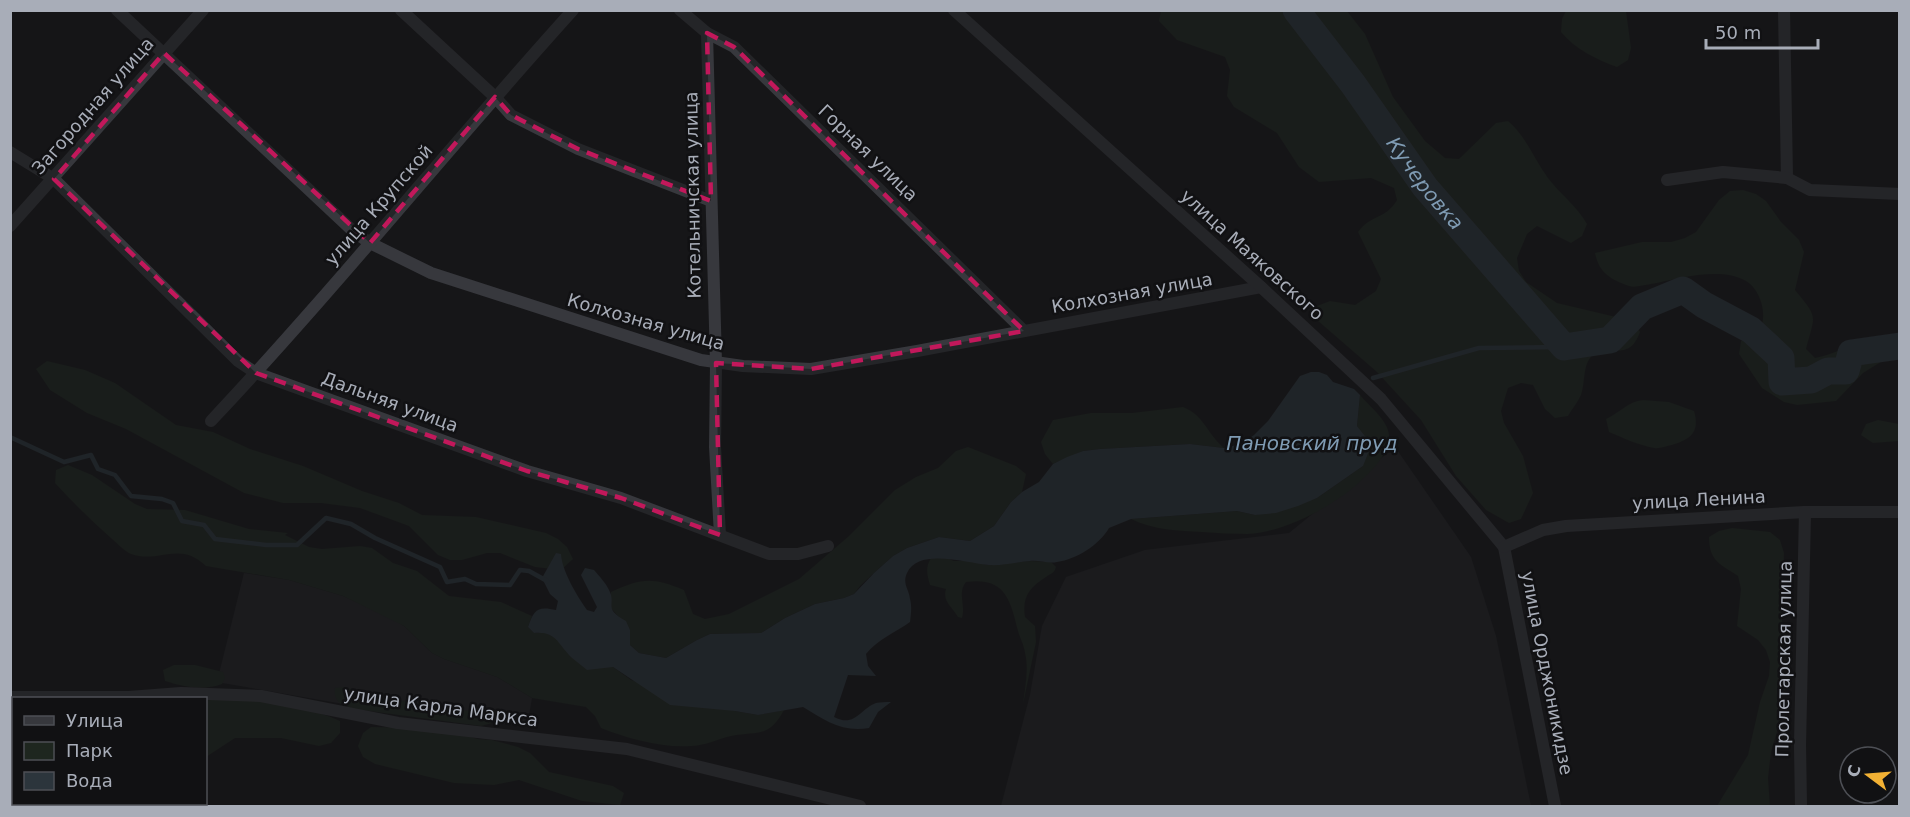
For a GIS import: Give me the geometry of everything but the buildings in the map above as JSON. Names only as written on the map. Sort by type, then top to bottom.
[{"type":"street","name":"Колхозная улица","points":[[117,10],[353,231],[370,243],[431,273],[700,360],[743,366],[811,369],[1261,287]]},
{"type":"street","name":"Загородная улица","points":[[10,226],[203,10]]},
{"type":"street","points":[[401,10],[495,97],[511,115],[578,149],[711,201]]},
{"type":"street","name":"улица Крупской","points":[[211,421],[256,374],[573,10]]},
{"type":"street","name":"Горная улица","points":[[680,10],[707,33],[734,47],[1024,331]]},
{"type":"street","name":"улица Маяковского","points":[[954,10],[1261,287],[1381,399],[1504,547]]},
{"type":"street","points":[[1784,10],[1787,178]]},
{"type":"street","name":"Котельничская улица","points":[[707,33],[716,363],[715,447],[720,534]]},
{"type":"street","name":"Дальняя улица","points":[[10,152],[54,179],[238,361],[256,374],[527,471],[621,498],[757,550],[779,555],[798,554],[828,546]]},
{"type":"street","points":[[1668,180],[1723,172],[1787,178],[1810,189],[1899,194]]},
{"type":"street","name":"улица Ленина","points":[[1504,547],[1543,530],[1566,526],[1805,512],[1899,512]]},
{"type":"street","name":"Пролетарская улица","points":[[1801,807],[1800,745],[1805,512]]},
{"type":"street","name":"улица Орджоникидзе","points":[[1504,547],[1556,807]]},
{"type":"street","name":"улица Карла Маркса","points":[[10,697],[129,697],[181,693],[261,696],[398,723],[627,749],[860,807]]},
{"type":"highlighted area","points":[[707,33],[734,47],[1024,331],[811,369],[716,363],[720,535],[621,498],[527,471],[256,373],[54,179],[164,53],[370,243],[495,97],[511,115],[578,149],[711,201]]},
{"type":"shaded area","points":[[1395,447],[1471,557],[1496,636],[1531,806],[1001,806],[1030,695],[1042,626],[1066,577],[1145,550],[1289,533]]},
{"type":"shaded area","points":[[244,573],[289,580],[343,596],[392,618],[404,626],[432,653],[497,677],[532,698],[527,726],[390,712],[217,682]]},
{"type":"green space","points":[[1161,11],[1347,11],[1365,34],[1393,97],[1425,141],[1445,158],[1459,159],[1496,123],[1508,121],[1525,141],[1548,178],[1583,218],[1587,224],[1582,236],[1571,243],[1537,226],[1527,234],[1517,258],[1519,271],[1526,282],[1557,303],[1633,321],[1640,332],[1629,348],[1602,351],[1590,358],[1586,366],[1581,395],[1568,416],[1555,418],[1545,409],[1533,385],[1521,383],[1508,388],[1501,411],[1504,423],[1523,456],[1533,493],[1521,519],[1509,523],[1486,510],[1456,476],[1421,420],[1377,372],[1317,320],[1317,306],[1330,301],[1355,305],[1376,291],[1381,279],[1358,232],[1368,222],[1388,211],[1397,200],[1394,188],[1371,178],[1319,182],[1299,167],[1277,133],[1234,107],[1227,96],[1230,70],[1225,57],[1177,40],[1159,21]]},
{"type":"green space","points":[[1566,11],[1626,11],[1631,48],[1628,60],[1617,67],[1573,44],[1561,32],[1562,19]]},
{"type":"green space","points":[[1743,190],[1756,194],[1766,201],[1781,222],[1799,240],[1804,252],[1795,290],[1813,317],[1806,349],[1815,358],[1865,341],[1881,347],[1884,360],[1863,373],[1836,401],[1797,405],[1784,402],[1762,388],[1739,354],[1741,341],[1754,337],[1762,324],[1763,316],[1760,299],[1752,285],[1746,281],[1724,274],[1712,274],[1631,287],[1611,278],[1599,266],[1595,253],[1642,242],[1671,242],[1685,238],[1696,232],[1719,200],[1730,191]]},
{"type":"green space","points":[[47,361],[85,370],[115,383],[176,425],[213,432],[250,449],[303,466],[362,491],[399,503],[422,515],[476,517],[546,533],[567,547],[573,559],[561,570],[535,567],[500,553],[487,553],[462,560],[450,560],[438,555],[409,526],[360,508],[321,503],[283,503],[244,493],[126,429],[87,413],[50,390],[36,369]]},
{"type":"green space","points":[[1360,395],[1378,413],[1388,429],[1389,441],[1385,452],[1378,463],[1354,487],[1311,515],[1279,528],[1248,534],[1166,529],[1148,526],[1131,519],[1237,511],[1255,515],[1317,498],[1363,466],[1362,434],[1357,426]]},
{"type":"green space","points":[[1643,400],[1669,402],[1694,411],[1696,424],[1693,433],[1679,443],[1656,448],[1609,432],[1606,419],[1628,405]]},
{"type":"green space","points":[[1183,407],[1201,420],[1224,448],[1190,444],[1100,449],[1083,451],[1053,464],[1045,454],[1041,442],[1053,420],[1091,413],[1132,413]]},
{"type":"green space","points":[[1878,420],[1899,424],[1899,441],[1873,443],[1861,435],[1866,424]]},
{"type":"green space","points":[[968,447],[1016,466],[1026,474],[1022,492],[1011,502],[994,526],[970,541],[939,537],[907,548],[893,556],[854,594],[815,604],[785,618],[761,633],[710,634],[666,658],[639,653],[630,645],[630,630],[610,607],[611,592],[639,582],[655,581],[684,590],[693,614],[705,619],[729,614],[799,579],[849,536],[895,490],[916,477],[938,468],[956,451]]},
{"type":"green space","points":[[68,465],[92,475],[135,504],[147,509],[185,510],[249,529],[288,533],[285,535],[309,547],[322,549],[360,546],[372,548],[393,563],[417,571],[449,596],[501,602],[532,616],[528,627],[534,633],[545,632],[557,639],[571,657],[613,667],[631,680],[735,711],[758,715],[784,710],[773,725],[762,732],[731,736],[696,746],[657,744],[612,732],[601,728],[595,716],[586,707],[532,698],[497,677],[432,653],[404,626],[343,596],[289,580],[206,566],[196,558],[178,553],[151,556],[131,554],[97,525],[55,483],[56,470]]},
{"type":"green space","points":[[1732,528],[1770,532],[1780,540],[1784,553],[1782,619],[1786,685],[1783,711],[1771,752],[1768,778],[1770,806],[1717,806],[1748,755],[1760,702],[1769,676],[1770,662],[1766,650],[1758,640],[1737,626],[1741,589],[1738,576],[1717,561],[1711,552],[1709,537],[1719,531]]},
{"type":"green space","points":[[944,557],[954,561],[970,561],[987,565],[1031,561],[1051,562],[1056,567],[1031,589],[1026,598],[1025,617],[1035,626],[1036,642],[1023,704],[1027,665],[1024,647],[1008,600],[1004,593],[989,583],[966,582],[962,590],[962,618],[958,617],[946,600],[946,589],[930,585],[928,578],[927,568],[931,558]]},
{"type":"green space","points":[[174,665],[195,665],[223,672],[225,678],[222,684],[201,688],[165,681],[163,670]]},
{"type":"green space","points":[[344,687],[389,699],[476,712],[483,714],[492,723],[481,726],[354,709],[337,700],[335,688]]},
{"type":"green space","points":[[207,698],[274,703],[308,710],[340,721],[340,733],[331,743],[319,746],[281,738],[235,738],[207,756]]},
{"type":"green space","points":[[371,727],[437,728],[478,739],[492,740],[530,753],[549,772],[613,786],[624,793],[620,805],[582,801],[519,780],[494,785],[454,783],[375,764],[363,757],[358,746],[363,733]]},
{"type":"water","name":"Пановский пруд","points":[[1311,372],[1327,375],[1333,382],[1354,389],[1360,395],[1357,426],[1368,440],[1369,451],[1363,466],[1317,498],[1276,513],[1255,515],[1237,511],[1131,519],[1109,528],[1093,545],[1065,560],[994,565],[933,559],[913,565],[905,580],[911,604],[910,622],[881,640],[866,654],[868,666],[876,676],[848,675],[834,717],[841,720],[852,719],[876,703],[891,702],[878,712],[869,728],[842,727],[826,721],[803,707],[758,715],[670,705],[613,667],[587,670],[548,634],[534,633],[528,627],[532,616],[538,610],[545,608],[556,610],[558,601],[550,594],[542,578],[556,553],[561,554],[567,575],[587,610],[594,612],[597,607],[581,575],[585,568],[594,570],[608,587],[612,609],[626,621],[630,630],[630,645],[639,653],[666,658],[710,634],[761,633],[785,618],[815,604],[854,594],[893,556],[907,548],[939,537],[970,541],[994,526],[1011,502],[1039,482],[1053,464],[1067,457],[1083,451],[1100,449],[1190,444],[1224,448],[1241,444],[1268,421],[1300,376]]},
{"type":"waterway","name":"Кучеровка","points":[[1296,10],[1353,84],[1425,187],[1564,347],[1610,340],[1642,307],[1683,290],[1704,305],[1751,330],[1781,358],[1782,382],[1811,380],[1828,371],[1846,371],[1851,353],[1900,346]]},
{"type":"waterway","points":[[1373,378],[1479,348],[1564,347]]},
{"type":"waterway","points":[[10,437],[64,462],[91,455],[98,469],[115,475],[131,496],[162,499],[173,503],[182,521],[204,525],[215,539],[266,545],[297,545],[326,518],[351,524],[375,538],[440,567],[447,582],[465,579],[476,584],[510,585],[520,570],[529,571],[547,581]]}]
